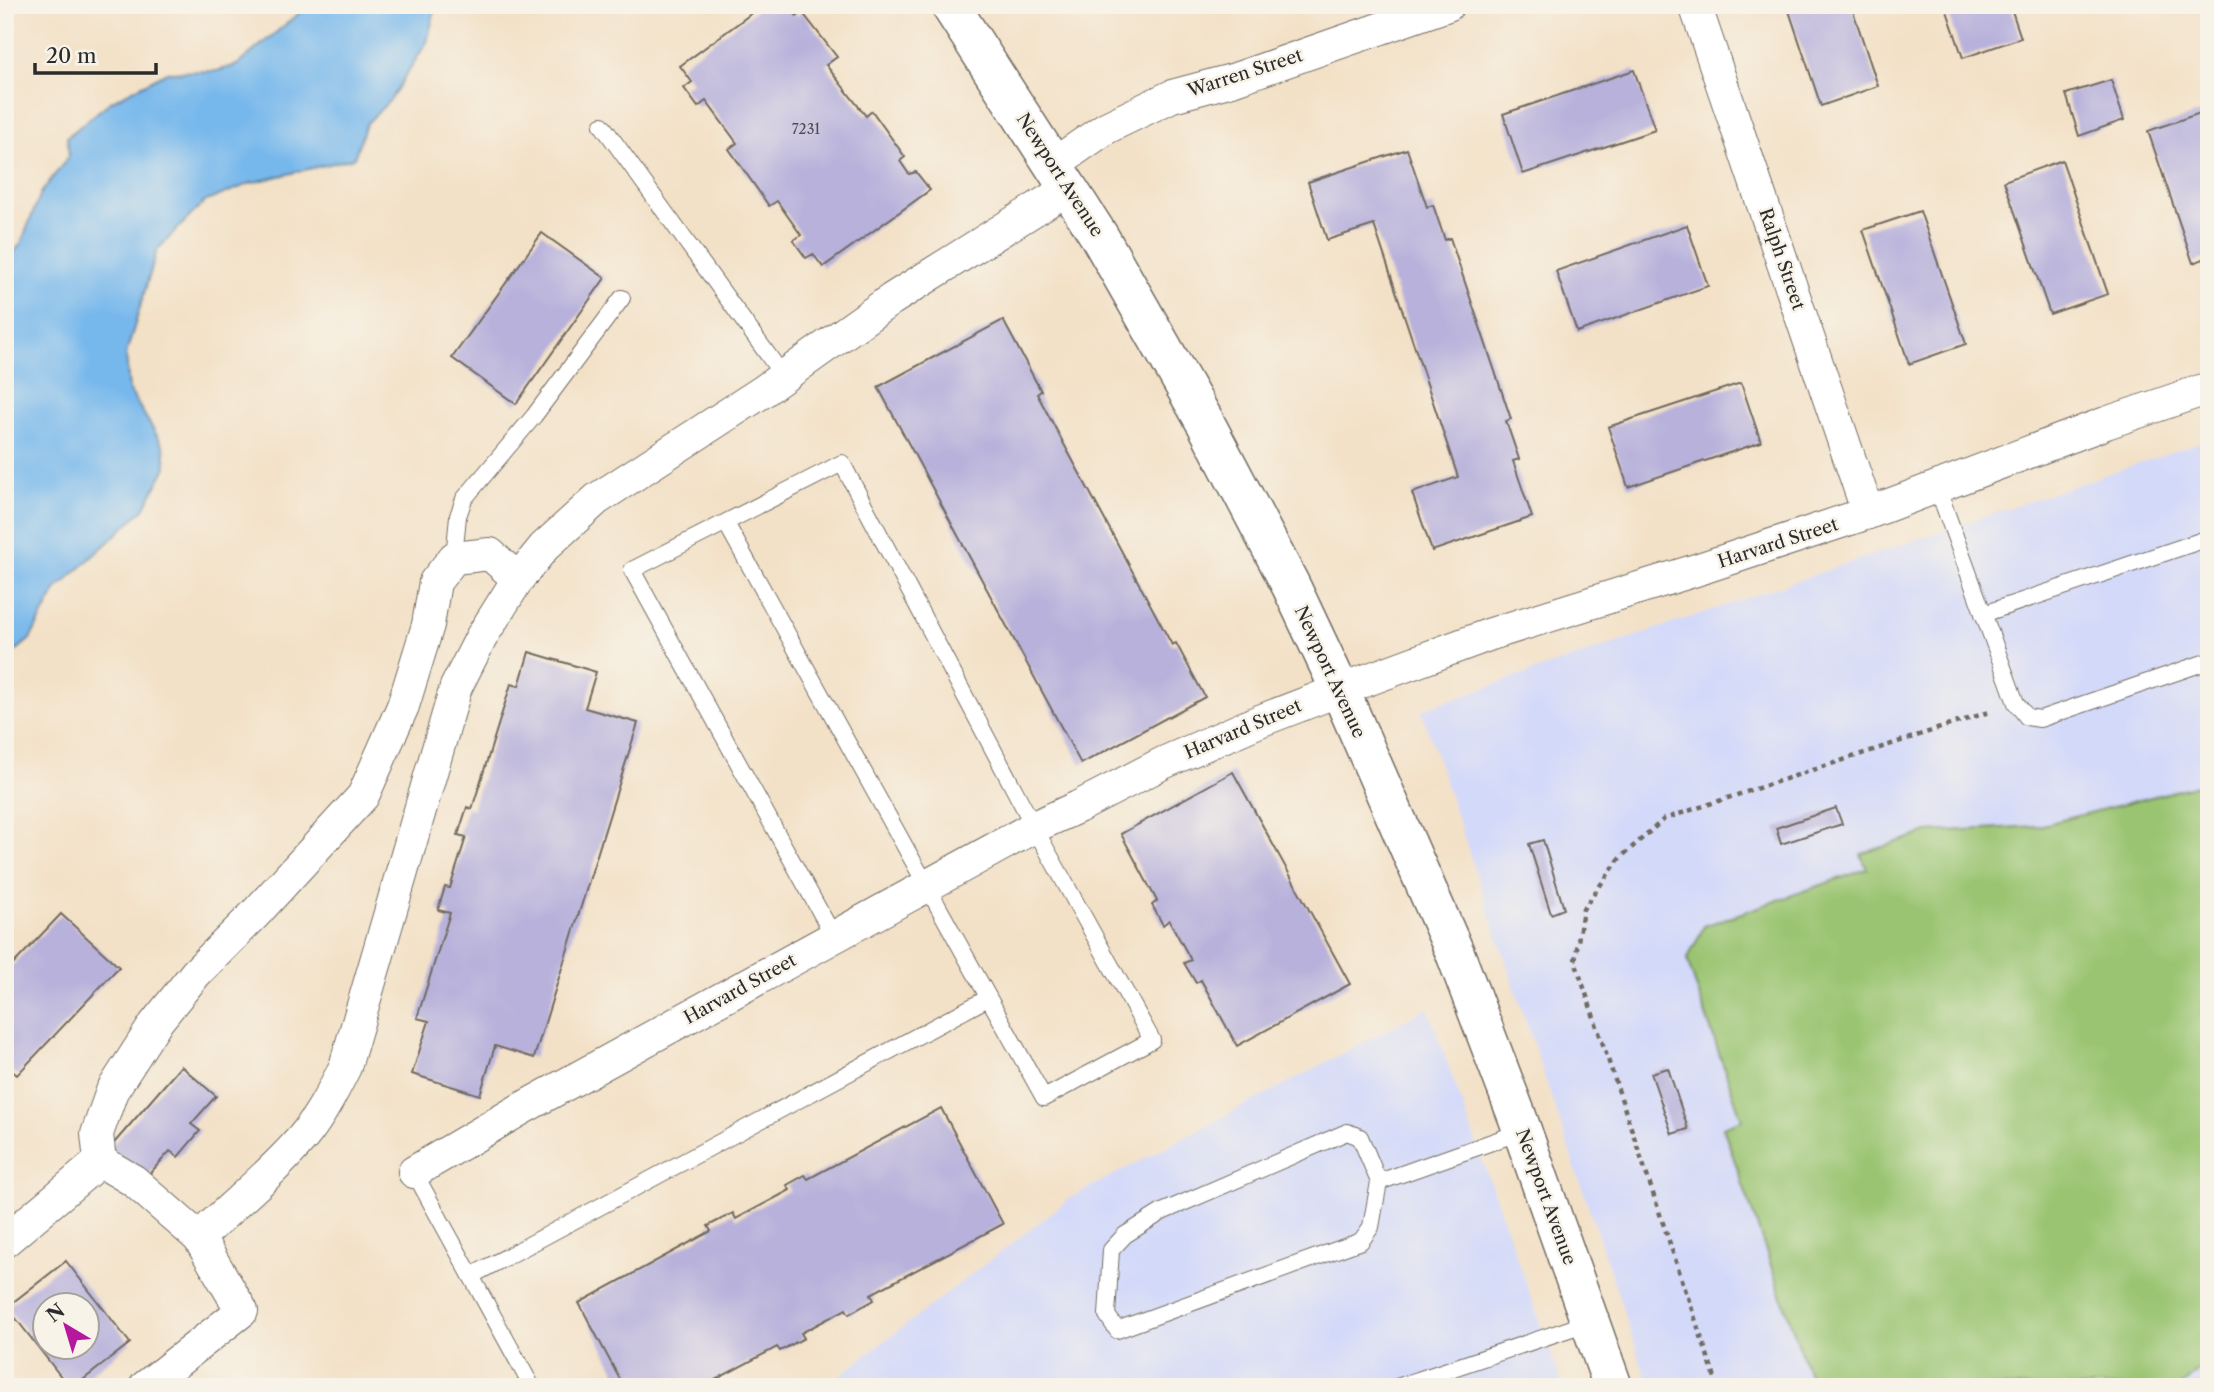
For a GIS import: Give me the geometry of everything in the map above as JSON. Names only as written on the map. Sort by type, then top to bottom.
[{"type":"street","name":"Newport Avenue","points":[[950,5],[1099,236],[1205,422],[1291,586],[1340,690],[1455,953],[1613,1387]]},
{"type":"street","name":"Warren Street","points":[[199,1238],[275,1168],[305,1135],[327,1103],[345,1067],[456,687],[482,636],[518,579],[544,547],[597,499],[783,377],[1061,176],[1106,128],[1172,96],[1232,80],[1448,5]]},
{"type":"street","name":"Ralph Street","points":[[1695,5],[1868,513]]},
{"type":"street","name":"Harvard Street","points":[[414,1172],[521,1109],[1034,827],[1256,722],[1491,634],[1868,513],[2106,422],[2209,388]]},
{"type":"street","points":[[100,1160],[97,1134],[112,1091],[155,1024],[196,973],[255,914],[363,796],[403,706],[428,625],[435,582],[454,558],[490,554],[518,579]]},
{"type":"street","points":[[100,1160],[134,1181],[199,1238],[242,1311],[145,1387]]},
{"type":"street","points":[[5,1241],[100,1160]]},
{"type":"lane","points":[[601,125],[783,377]]},
{"type":"lane","points":[[454,558],[458,516],[464,499],[534,416],[622,298]]},
{"type":"lane","points":[[726,523],[1044,1098],[1152,1040],[1034,827],[842,463],[632,570],[834,937]]},
{"type":"lane","points":[[1937,487],[2016,703],[2027,718],[2040,719],[2209,661]]},
{"type":"lane","points":[[1983,614],[2209,538]]},
{"type":"lane","points":[[471,1276],[988,998]]},
{"type":"lane","points":[[1379,1182],[1522,1131]]},
{"type":"lane","points":[[1347,1132],[1360,1138],[1379,1182],[1371,1227],[1361,1241],[1117,1330],[1107,1315],[1111,1250],[1125,1234],[1162,1212],[1347,1132]]},
{"type":"lane","points":[[414,1172],[532,1387]]},
{"type":"lane","points":[[1397,1387],[1591,1322]]},
{"type":"path","points":[[1718,1387],[1575,961],[1583,909],[1620,859],[1664,819],[2016,703]]},
{"type":"shaded area","points":[[2209,439],[2209,1387],[1649,1387],[1421,710]]},
{"type":"shaded area","points":[[1428,1008],[1563,1387],[825,1387],[1072,1197]]},
{"type":"green space","points":[[2209,782],[2209,1360],[2181,1387],[1813,1387],[1723,1127],[1742,1120],[1687,960],[1704,926],[1867,869],[1861,854],[1928,832],[2039,826]]},
{"type":"water","points":[[309,5],[436,5],[427,42],[390,100],[366,124],[354,158],[251,183],[204,202],[157,250],[126,354],[129,390],[164,447],[166,467],[144,509],[57,589],[30,639],[10,656],[5,656],[5,265],[21,243],[41,193],[69,156],[67,137],[110,102],[167,72],[217,71],[237,65]]},
{"type":"building","points":[[763,5],[789,5],[797,16],[802,12],[837,57],[826,65],[866,116],[872,111],[905,157],[900,161],[909,174],[916,172],[930,190],[823,267],[813,254],[806,258],[793,240],[801,235],[777,201],[769,206],[729,149],[737,143],[706,101],[698,107],[684,88],[692,82],[680,66]]},
{"type":"building","points":[[1787,5],[1851,5],[1878,86],[1821,106]]},
{"type":"building","points":[[1945,5],[2010,5],[2021,38],[1963,58]]},
{"type":"building","points":[[1634,70],[1655,130],[1523,174],[1503,114]]},
{"type":"building","points":[[2111,80],[2124,120],[2079,136],[2066,94]]},
{"type":"building","points":[[2206,111],[2209,119],[2209,257],[2193,263],[2148,131]]},
{"type":"building","points":[[1407,149],[1427,207],[1433,205],[1445,240],[1450,238],[1511,419],[1506,421],[1519,459],[1513,461],[1532,517],[1432,551],[1412,493],[1458,477],[1374,225],[1327,240],[1308,182]]},
{"type":"building","points":[[2062,160],[2108,294],[2050,314],[2004,181]]},
{"type":"building","points":[[1920,211],[1966,344],[1909,364],[1863,230]]},
{"type":"building","points":[[1687,225],[1708,286],[1577,332],[1556,271]]},
{"type":"building","points":[[542,233],[605,278],[516,404],[452,358]]},
{"type":"building","points":[[1003,320],[1041,391],[1037,394],[1172,645],[1176,643],[1205,697],[1081,764],[878,387]]},
{"type":"building","points":[[1741,383],[1761,442],[1628,487],[1608,427]]},
{"type":"building","points":[[529,652],[596,672],[585,708],[638,723],[534,1058],[495,1046],[480,1095],[412,1074],[429,1021],[417,1018],[450,913],[438,910],[445,887],[450,888],[466,837],[458,835],[467,807],[472,809],[511,684],[519,686]]},
{"type":"building","points":[[1233,772],[1350,984],[1237,1046],[1201,980],[1196,983],[1184,963],[1191,960],[1169,920],[1163,925],[1152,905],[1157,901],[1121,834]]},
{"type":"building","points":[[1836,808],[1842,824],[1781,844],[1776,828]]},
{"type":"building","points":[[1543,840],[1564,909],[1551,914],[1529,844]]},
{"type":"building","points":[[61,914],[119,967],[17,1075],[5,1065],[5,973]]},
{"type":"building","points":[[181,1066],[216,1096],[191,1124],[200,1131],[178,1157],[170,1151],[143,1181],[108,1150]]},
{"type":"building","points":[[1668,1068],[1688,1129],[1672,1134],[1651,1073]]},
{"type":"building","points":[[941,1108],[1003,1224],[871,1294],[874,1300],[849,1314],[846,1309],[801,1333],[804,1338],[780,1351],[777,1347],[702,1387],[624,1387],[579,1303],[711,1231],[708,1226],[733,1213],[736,1219],[790,1190],[787,1185],[805,1175],[808,1179]]},
{"type":"building","points":[[66,1261],[89,1290],[32,1290],[32,1339],[7,1307]]},
{"type":"building","points":[[102,1307],[130,1343],[74,1387],[69,1387],[48,1360],[102,1360]]}]
